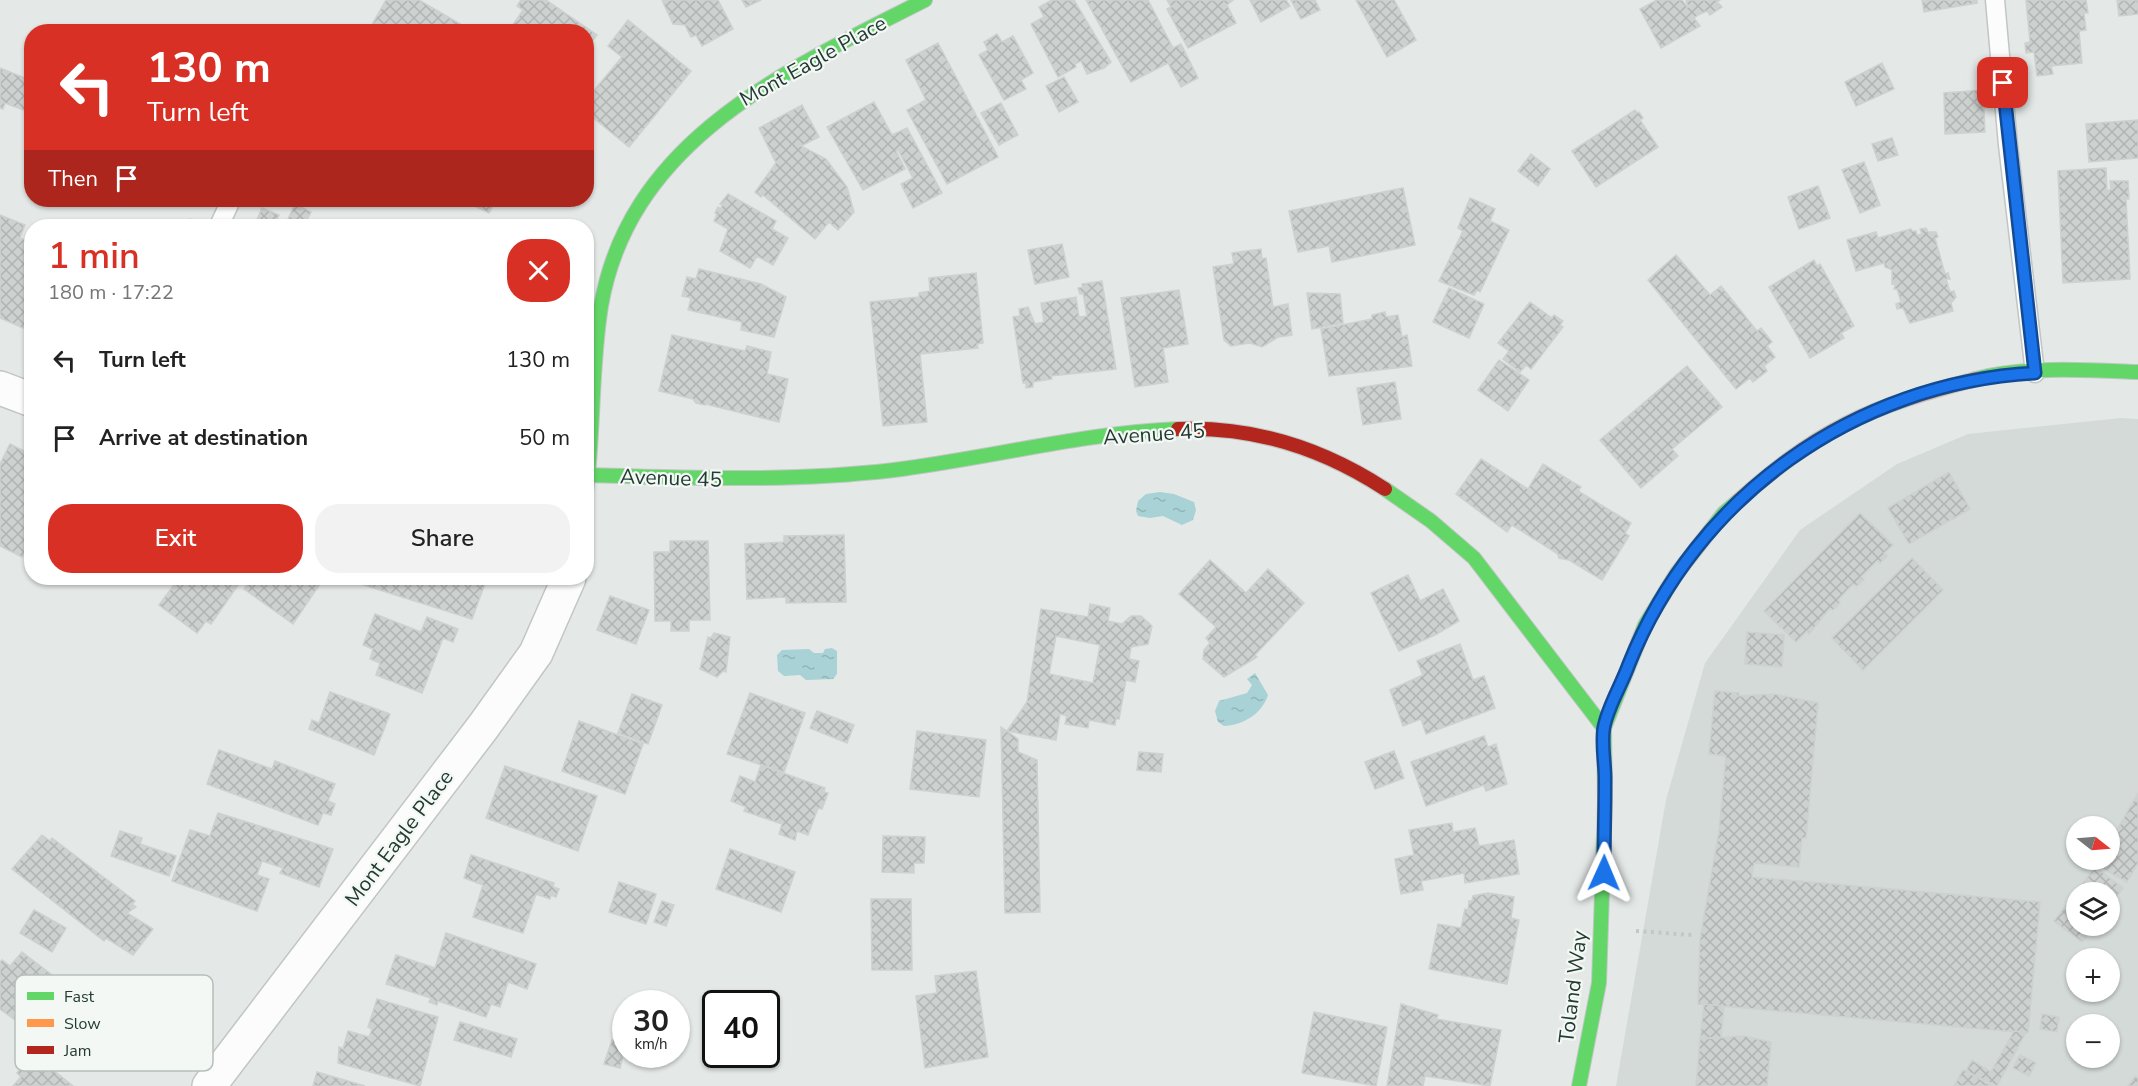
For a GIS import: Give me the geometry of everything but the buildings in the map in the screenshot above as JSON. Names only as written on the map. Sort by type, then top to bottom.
[{"type":"street","name":"Mont Eagle Place","points":[[594,367],[607,277],[641,200],[667,165],[700,132],[745,96],[925,0]]},
{"type":"street","name":"Toland Way","points":[[1579,1086],[1599,983],[1605,802],[1604,728],[1645,625],[1677,573],[1724,513],[1779,465],[1847,423],[1926,393],[1992,375],[2138,372]]},
{"type":"street","points":[[0,388],[24,397]]},
{"type":"street","name":"Avenue 45","points":[[594,476],[739,481],[847,475],[936,465],[1125,432],[1188,429],[1242,431],[1285,441],[1337,463],[1397,496],[1457,541],[1497,586],[1572,690],[1604,728]]},
{"type":"street","name":"Mont Eagle Place","points":[[209,1086],[483,728],[536,653],[566,585]]},
{"type":"lane","points":[[1995,0],[2008,145],[2035,373]]},
{"type":"path","points":[[1626,930],[1692,935]]},
{"type":"shaded area","points":[[2121,418],[2138,419],[2138,1086],[1616,1086],[1666,800],[1705,663],[1800,530],[1897,464],[1968,434]]},
{"type":"water","points":[[1160,492],[1174,494],[1194,502],[1196,510],[1193,520],[1182,525],[1163,516],[1150,518],[1138,516],[1136,511],[1138,501],[1146,494]]},
{"type":"water","points":[[832,648],[837,651],[837,674],[833,679],[806,680],[800,675],[784,676],[778,671],[777,655],[782,650],[809,649],[814,653],[823,653],[825,649]]},
{"type":"water","points":[[1255,673],[1268,695],[1261,708],[1245,721],[1224,726],[1218,722],[1215,711],[1219,701],[1247,693],[1252,685],[1247,679]]},
{"type":"traffic: fast","points":[[594,383],[601,306],[618,247],[645,197],[681,154],[723,116],[771,83],[822,53],[925,0]]},
{"type":"traffic: fast","points":[[1976,379],[2035,371],[2138,372]]},
{"type":"traffic: fast","points":[[594,475],[779,478],[856,474],[930,465],[1107,435],[1178,429]]},
{"type":"traffic: fast","points":[[1385,489],[1431,521],[1474,558],[1604,728]]},
{"type":"traffic: fast","points":[[1579,1086],[1599,983],[1605,802],[1604,728],[1645,625],[1677,573],[1724,513],[1738,501]]},
{"type":"traffic: slow","points":[[1738,501],[1790,459],[1817,440],[1846,424],[1893,404],[1976,379]]},
{"type":"traffic: jam","points":[[1178,429],[1233,431],[1286,442],[1337,462],[1385,489]]},
{"type":"route","points":[[1604,873],[1604,728],[1645,625],[1677,573],[1724,513],[1779,465],[1847,423],[1926,393],[1992,375],[2035,373],[2008,145],[2003,83]]}]
